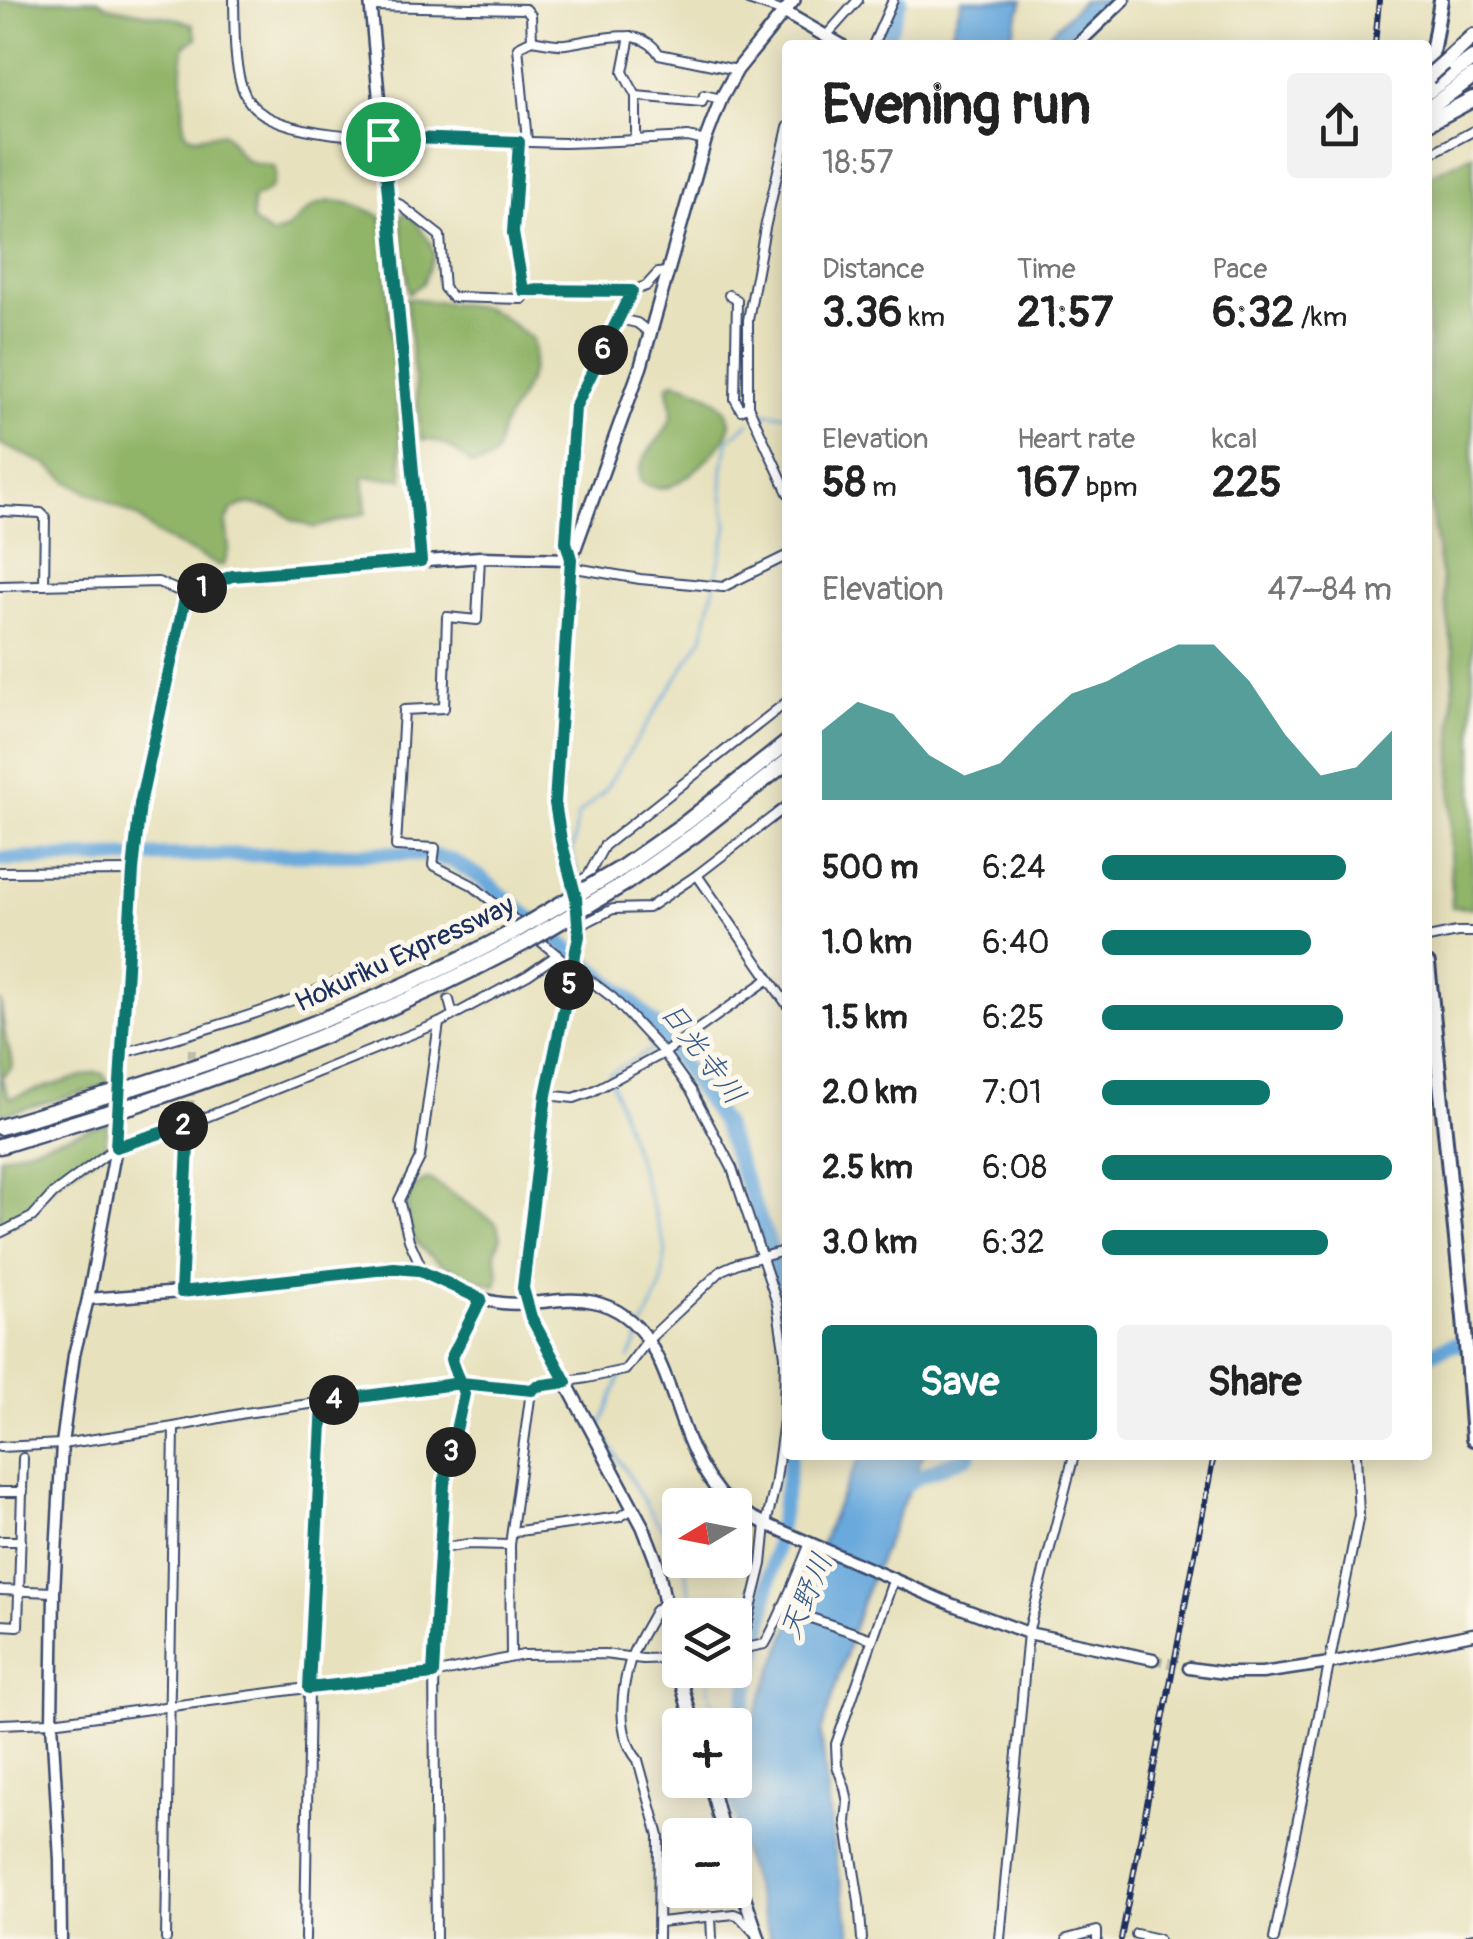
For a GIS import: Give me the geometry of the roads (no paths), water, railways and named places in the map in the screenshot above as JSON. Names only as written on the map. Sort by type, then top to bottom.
[{"type":"highway","points":[[1432,52],[1440,0]]},
{"type":"highway","points":[[1432,86],[1473,36]]},
{"type":"highway","points":[[1432,76],[1473,58]]},
{"type":"highway","points":[[1432,114],[1442,98],[1473,76]]},
{"type":"highway","points":[[1432,116],[1473,99]]},
{"type":"highway","name":"Hokuriku Expressway","points":[[624,875],[782,747]]},
{"type":"highway","name":"Hokuriku Expressway","points":[[0,1146],[313,1041],[432,990],[733,806],[782,766]]},
{"type":"highway","name":"Hokuriku Expressway","points":[[0,1127],[252,1048],[520,937]]},
{"type":"highway","points":[[1432,1003],[1473,1439]]},
{"type":"main road","points":[[666,1598],[658,1563],[526,1303],[523,1288],[546,1095],[580,926],[555,803],[570,563],[640,366],[705,141],[721,99],[737,70],[794,0]]},
{"type":"main road","points":[[784,12],[830,40]]},
{"type":"main road","points":[[748,1908],[758,1938]]},
{"type":"street","points":[[234,0],[242,91],[252,107],[291,126],[383,139],[563,143],[688,137],[705,141]]},
{"type":"street","points":[[748,0],[784,12]]},
{"type":"street","points":[[833,40],[858,0]]},
{"type":"street","points":[[875,40],[893,0]]},
{"type":"street","points":[[1082,40],[1124,0]]},
{"type":"street","points":[[421,561],[371,3],[526,9],[532,40]]},
{"type":"street","points":[[630,36],[623,72],[636,96],[636,140]]},
{"type":"street","points":[[666,272],[658,272],[646,286],[632,291],[523,290],[513,233],[523,141],[518,48],[532,40],[561,45],[630,36],[653,45],[659,54],[737,70]]},
{"type":"street","points":[[636,96],[702,102],[704,96],[721,99]]},
{"type":"street","points":[[1432,153],[1473,131]]},
{"type":"street","points":[[782,152],[748,320],[748,406],[782,480]]},
{"type":"street","points":[[390,201],[440,236],[444,288],[452,297],[522,299],[529,290]]},
{"type":"street","points":[[570,563],[566,542],[575,407],[632,291]]},
{"type":"street","points":[[729,296],[737,300],[736,398],[741,410],[748,406]]},
{"type":"street","points":[[619,319],[637,323],[650,333]]},
{"type":"street","points":[[0,511],[45,516],[44,585]]},
{"type":"street","points":[[480,558],[476,620],[447,617],[444,708],[404,710],[396,846],[435,848],[433,866],[472,885],[573,965],[613,998],[664,1053],[692,1092],[732,1168],[764,1256],[782,1336]]},
{"type":"street","points":[[0,586],[158,582],[186,594],[232,576],[480,558],[570,563],[640,579],[723,587],[782,558]]},
{"type":"street","points":[[61,1939],[52,1722],[62,1444],[74,1355],[116,1147],[140,804],[186,594]]},
{"type":"street","points":[[572,884],[588,876],[604,846],[782,705]]},
{"type":"street","points":[[580,926],[614,909],[648,908],[782,810]]},
{"type":"street","points":[[0,872],[133,871]]},
{"type":"street","points":[[697,875],[782,997]]},
{"type":"street","points":[[122,1052],[192,1034],[295,999],[423,946],[500,908]]},
{"type":"street","points":[[1432,937],[1473,932]]},
{"type":"street","points":[[423,946],[429,958]]},
{"type":"street","points":[[0,1233],[32,1218],[54,1194],[116,1147],[189,1124],[438,1023],[557,955]]},
{"type":"street","points":[[546,1095],[574,1098],[592,1092],[664,1053],[769,979]]},
{"type":"street","points":[[449,1000],[453,1015]]},
{"type":"street","points":[[418,1270],[419,1262],[399,1200],[420,1158],[438,1023]]},
{"type":"street","points":[[192,1034],[192,1047]]},
{"type":"street","points":[[181,1292],[190,1108]]},
{"type":"street","points":[[511,1657],[510,1545],[532,1390],[625,1370],[648,1340],[722,1270],[782,1251]]},
{"type":"street","points":[[88,1298],[181,1292],[394,1268],[418,1270],[481,1299],[504,1304],[562,1299],[598,1303],[616,1310],[648,1340],[690,1444],[714,1488]]},
{"type":"street","points":[[436,1939],[433,1674],[444,1484],[464,1394],[451,1359],[481,1299]]},
{"type":"street","points":[[0,1447],[62,1444],[461,1383],[532,1390]]},
{"type":"street","points":[[305,1939],[309,1688],[323,1402]]},
{"type":"street","points":[[166,1939],[174,1426]]},
{"type":"street","points":[[752,1604],[769,1526],[782,1435]]},
{"type":"street","points":[[0,1624],[18,1626],[23,1458]]},
{"type":"street","points":[[1000,1939],[1028,1633],[1073,1460]]},
{"type":"street","points":[[1274,1939],[1359,1515],[1356,1460]]},
{"type":"street","points":[[0,1492],[22,1492]]},
{"type":"street","points":[[512,1532],[618,1517],[633,1509]]},
{"type":"street","points":[[752,1517],[953,1605],[1028,1633],[1153,1658]]},
{"type":"street","points":[[0,1541],[21,1542]]},
{"type":"street","points":[[752,1647],[765,1644],[810,1543]]},
{"type":"street","points":[[441,1548],[510,1545]]},
{"type":"street","points":[[862,1939],[846,1821],[848,1804],[836,1766],[836,1744],[890,1577]]},
{"type":"street","points":[[0,1590],[54,1592]]},
{"type":"street","points":[[658,1939],[659,1836],[638,1760],[626,1735],[622,1708],[630,1658],[662,1605]]},
{"type":"street","points":[[782,1608],[872,1639]]},
{"type":"street","points":[[1189,1668],[1262,1673],[1473,1634]]},
{"type":"street","points":[[0,1724],[52,1722],[433,1674],[523,1655],[662,1658]]},
{"type":"street","points":[[660,1922],[734,1914],[758,1938]]},
{"type":"street","points":[[711,1916],[712,1939]]},
{"type":"street","points":[[1068,1939],[1097,1931],[1096,1939]]},
{"type":"street","points":[[1136,1934],[1158,1939]]},
{"type":"water","points":[[962,0],[1023,0],[1011,40],[949,40]]},
{"type":"water","points":[[1083,0],[1110,0],[1067,40],[1043,40]]},
{"type":"water","name":"天野川","points":[[859,1460],[921,1460],[862,1601],[821,1733],[834,1849],[852,1939],[771,1939],[752,1882],[752,1818],[736,1818],[737,1798],[752,1798],[754,1717],[836,1507]]},
{"type":"waterway","points":[[887,40],[900,0]]},
{"type":"waterway","points":[[760,416],[782,414]]},
{"type":"waterway","points":[[578,877],[572,852],[578,815],[604,791],[703,637],[727,527],[722,487],[729,439],[749,423]]},
{"type":"waterway","name":"日光寺川","points":[[142,856],[423,854],[453,861],[481,878],[624,994],[655,1025],[723,1124],[782,1286]]},
{"type":"waterway","name":"日光寺川","points":[[0,859],[127,857]]},
{"type":"waterway","points":[[583,973],[586,933]]},
{"type":"waterway","points":[[643,1327],[661,1287],[666,1249],[609,1074],[654,1048],[648,1042]]},
{"type":"waterway","points":[[629,1359],[640,1335]]},
{"type":"waterway","points":[[1432,1352],[1473,1343]]},
{"type":"waterway","points":[[621,1375],[600,1428],[662,1528]]},
{"type":"waterway","name":"日光寺川","points":[[744,1708],[789,1460]]},
{"type":"waterway","points":[[897,1490],[957,1460]]},
{"type":"waterway","points":[[687,1578],[690,1598]]},
{"type":"waterway","points":[[709,1688],[713,1708]]},
{"type":"waterway","points":[[726,1798],[738,1813]]},
{"type":"waterway","name":"日光寺川","points":[[736,1798],[744,1818]]},
{"type":"tunnel","points":[[429,958],[449,1000]]},
{"type":"tunnel","points":[[191,1069],[192,1047]]},
{"type":"tunnel","points":[[190,1108],[191,1083]]},
{"type":"tunnel","points":[[1153,1659],[1189,1668]]},
{"type":"railway","points":[[1375,40],[1379,0]]},
{"type":"railway","points":[[1121,1939],[1213,1460]]}]
